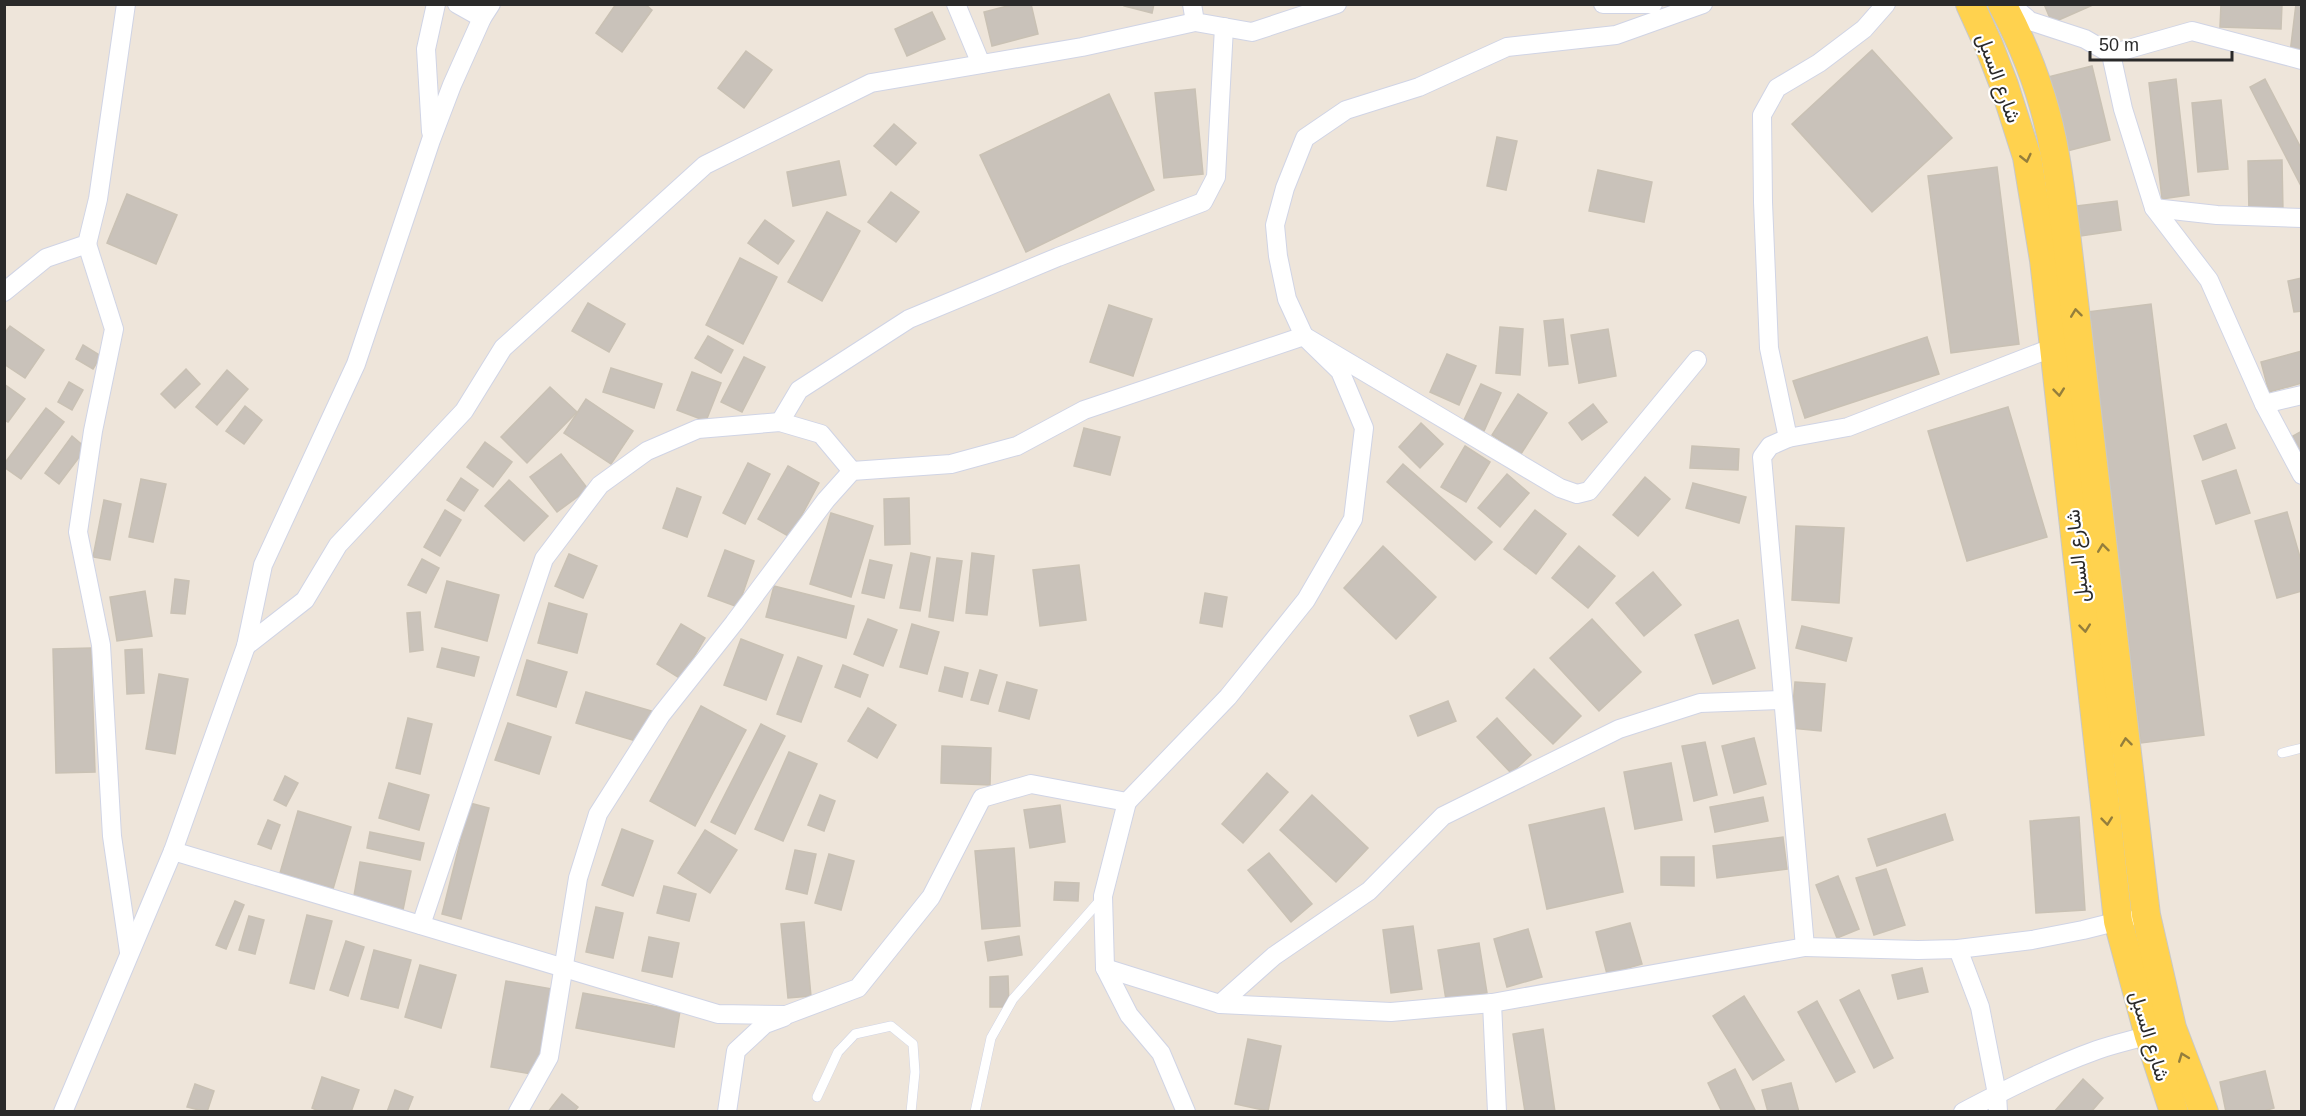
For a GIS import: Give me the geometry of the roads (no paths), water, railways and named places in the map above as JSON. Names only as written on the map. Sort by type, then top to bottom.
[{"type":"main road","name":"شارع السبل","points":[[1970,4],[2000,75],[2027,156],[2054,347],[2118,921],[2160,1032],[2204,1112]]},
{"type":"main road","name":"شارع السبل","points":[[2002,4],[2021,39],[2037,82],[2055,153],[2160,1032],[2174,1112]]},
{"type":"street","points":[[126,4],[98,199],[87,244],[114,329],[93,431],[78,532],[101,645],[112,836],[130,954]]},
{"type":"street","points":[[431,140],[426,49],[436,4]]},
{"type":"street","points":[[63,1112],[173,851],[246,646],[263,565],[356,364],[431,140],[452,85],[487,11],[458,4]]},
{"type":"street","points":[[956,4],[981,64]]},
{"type":"street","points":[[246,646],[304,600],[338,545],[464,411],[503,348],[705,165],[871,83],[1082,47],[1193,13],[1224,27],[1252,32],[1337,4]]},
{"type":"street","points":[[1603,4],[1653,4]]},
{"type":"street","points":[[1186,1112],[1161,1053],[1129,1015],[1105,968],[1103,896],[1127,802],[1228,697],[1306,600],[1353,519],[1364,428],[1340,371],[1304,336],[1287,299],[1278,256],[1275,225],[1285,188],[1305,138],[1346,110],[1419,87],[1507,47],[1616,35],[1703,4]]},
{"type":"street","points":[[1788,438],[1769,348],[1762,115],[1777,88],[1819,63],[1864,29],[1886,4]]},
{"type":"street","points":[[2010,4],[2030,21],[2085,39],[2111,54],[2192,31],[2301,60]]},
{"type":"street","points":[[780,422],[799,390],[909,319],[1058,257],[1203,202],[1216,177],[1224,27]]},
{"type":"street","points":[[2111,54],[2127,121],[2154,208],[2209,280],[2264,404],[2301,475]]},
{"type":"street","points":[[2154,208],[2217,215],[2301,218]]},
{"type":"street","points":[[4,292],[46,258],[87,244]]},
{"type":"street","points":[[518,1112],[549,1057],[578,878],[598,814],[661,715],[734,623],[826,500],[852,471],[951,464],[1017,446],[1084,410],[1304,336],[1560,488],[1577,494],[1589,490],[1697,360]]},
{"type":"street","points":[[1805,947],[1762,457],[1770,446],[1788,438],[1848,427],[2054,347]]},
{"type":"street","points":[[2264,404],[2301,395]]},
{"type":"street","points":[[421,925],[544,559],[600,485],[647,451],[698,429],[780,422],[821,434],[852,471]]},
{"type":"street","points":[[1220,1004],[1274,956],[1369,891],[1443,816],[1619,729],[1700,703],[1783,700]]},
{"type":"street","points":[[727,1112],[736,1051],[765,1024],[858,988],[931,897],[982,798],[1031,784],[1127,802]]},
{"type":"street","points":[[173,851],[718,1014],[786,1015],[858,988]]},
{"type":"street","points":[[1105,968],[1220,1004],[1391,1012],[1492,1003],[1805,947],[1958,949],[2032,940],[2146,915]]},
{"type":"street","points":[[1958,949],[1980,1007],[1998,1103]]},
{"type":"street","points":[[1492,1003],[1497,1112]]},
{"type":"street","points":[[1963,1112],[1998,1103],[2064,1062],[2099,1049],[2160,1032]]},
{"type":"lane","points":[[2282,753],[2301,748]]},
{"type":"lane","points":[[975,1112],[991,1038],[1013,999],[1103,896]]},
{"type":"lane","points":[[817,1097],[838,1053],[855,1034],[891,1026],[913,1044],[915,1072],[911,1112]]}]
